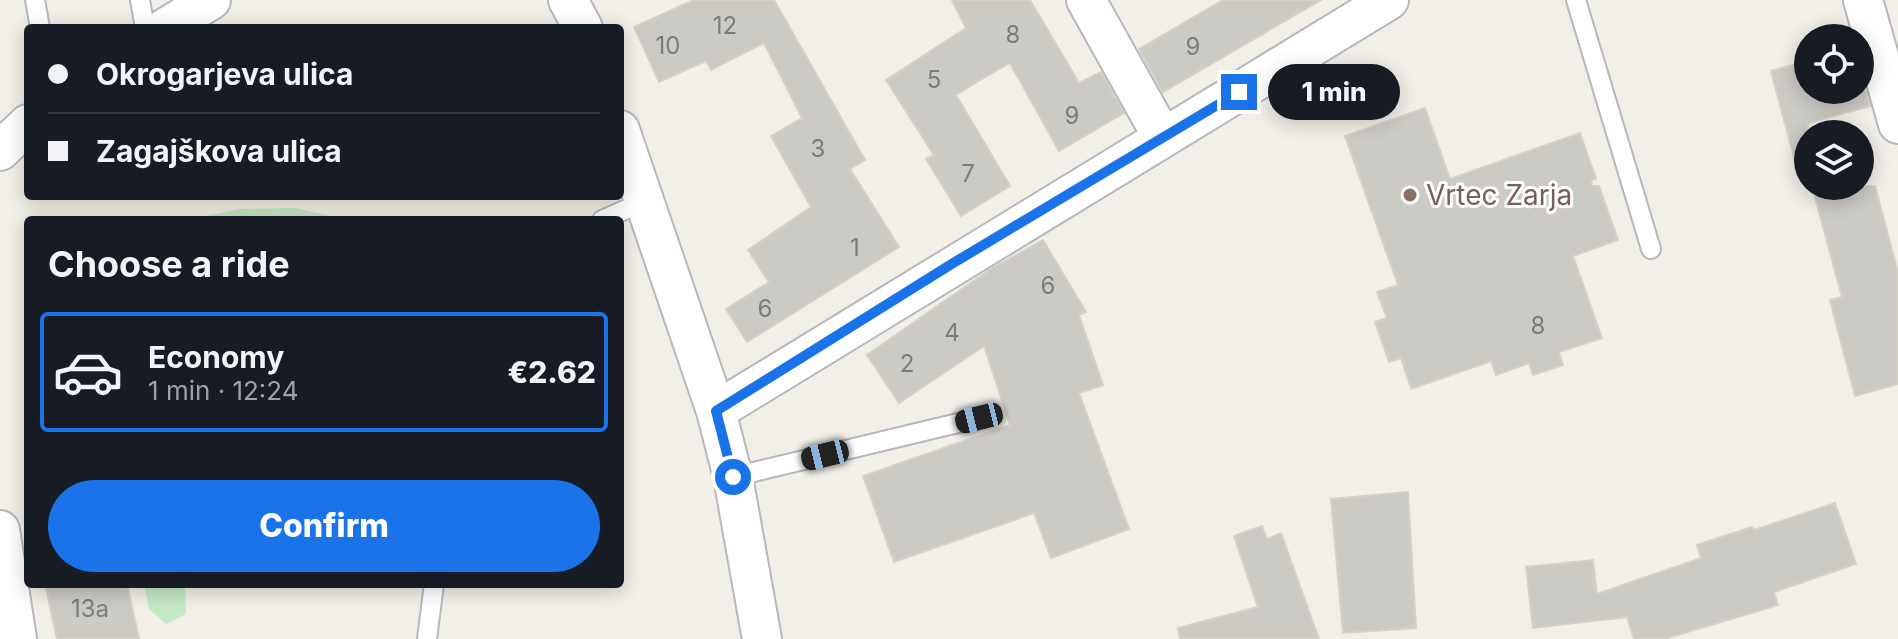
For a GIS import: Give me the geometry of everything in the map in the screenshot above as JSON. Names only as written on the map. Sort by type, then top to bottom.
[{"type":"street","points":[[172,24],[211,0]]},
{"type":"street","points":[[568,0],[581,24]]},
{"type":"street","points":[[1086,0],[1163,138]]},
{"type":"street","points":[[716,411],[950,265],[1389,0]]},
{"type":"street","points":[[1863,0],[1889,63],[1898,124]]},
{"type":"street","points":[[0,151],[24,128]]},
{"type":"street","points":[[624,141],[716,411],[733,477],[762,639]]},
{"type":"street","points":[[0,530],[17,639]]},
{"type":"lane","points":[[35,0],[39,24]]},
{"type":"lane","points":[[140,0],[144,24]]},
{"type":"lane","points":[[1576,0],[1651,249]]},
{"type":"lane","points":[[611,216],[645,201]]},
{"type":"lane","points":[[733,477],[979,418]]},
{"type":"lane","points":[[427,639],[433,588]]},
{"type":"green space","points":[[295,208],[328,216],[205,216],[239,209]]},
{"type":"green space","points":[[145,588],[185,588],[186,614],[166,624],[149,609]]},
{"type":"building","points":[[694,0],[774,0],[865,160],[850,169],[899,247],[747,342],[726,309],[769,282],[748,250],[811,207],[771,136],[802,118],[764,43],[711,70],[706,61],[659,82],[634,27]]},
{"type":"building","points":[[952,0],[1030,0],[1079,83],[1101,72],[1124,113],[1059,151],[1010,63],[956,95],[1010,186],[961,216],[926,159],[934,155],[886,80],[966,28]]},
{"type":"building","points":[[1223,0],[1321,0],[1163,92],[1139,49]]},
{"type":"building","points":[[1794,65],[1794,104],[1870,106],[1819,120],[1794,120],[1794,158],[1771,71]]},
{"type":"building","points":[[1425,108],[1450,179],[1580,133],[1596,179],[1591,180],[1592,186],[1599,186],[1618,240],[1573,256],[1602,338],[1559,352],[1563,365],[1533,375],[1529,363],[1496,375],[1491,361],[1411,389],[1401,358],[1389,362],[1375,322],[1387,318],[1377,292],[1398,285],[1345,136]]},
{"type":"building","points":[[1875,186],[1898,272],[1898,384],[1855,396],[1830,300],[1842,297],[1816,200],[1874,200]]},
{"type":"building","points":[[1043,240],[1086,312],[1079,315],[1103,385],[1079,393],[1129,529],[1051,558],[1034,513],[894,562],[863,476],[1010,425],[984,346],[899,403],[867,355],[989,270]]},
{"type":"building","points":[[1408,492],[1416,628],[1343,633],[1331,499]]},
{"type":"building","points":[[1835,503],[1856,564],[1774,592],[1778,605],[1664,639],[1634,639],[1627,617],[1533,628],[1526,567],[1593,560],[1597,594],[1701,558],[1697,545]]},
{"type":"building","points":[[1262,526],[1267,539],[1281,533],[1319,639],[1180,639],[1178,628],[1258,607],[1234,536]]},
{"type":"building","points":[[46,588],[128,588],[139,639],[57,639]]},
{"type":"place","name":"Vrtec Zarja","points":[[1410,195]]},
{"type":"route","points":[[733,477],[716,411],[950,265],[1239,92]]}]
